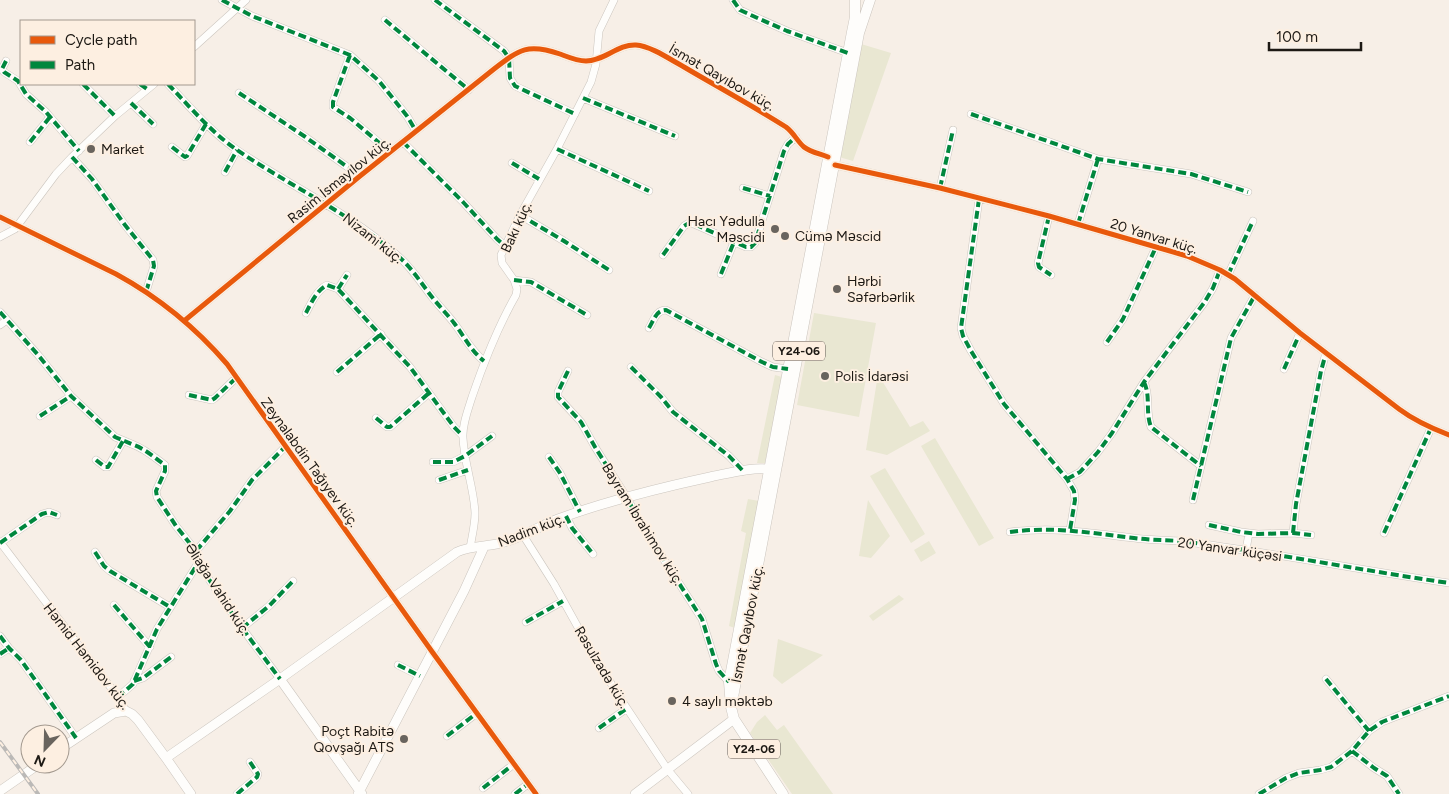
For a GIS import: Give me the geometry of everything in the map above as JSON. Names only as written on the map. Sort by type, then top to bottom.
[{"type":"main road","name":"İsmət Qayıbov küç.","points":[[732,703],[729,682],[773,469],[832,161],[855,0]]},
{"type":"main road","name":"İsmət Qayıbov küç.","points":[[732,703],[773,469],[788,370],[860,33],[870,0]]},
{"type":"main road","name":"Y24-06","points":[[732,703],[734,719],[783,794]]},
{"type":"street","points":[[222,0],[271,24],[350,55],[379,81],[407,116],[416,131]]},
{"type":"street","points":[[195,46],[246,0]]},
{"type":"street","points":[[435,0],[446,10],[504,51],[510,58],[510,78],[515,86],[575,114]]},
{"type":"street","name":"Bakı küç.","points":[[514,280],[502,263],[505,246],[539,179],[557,149],[594,74],[599,31],[614,0]]},
{"type":"street","points":[[733,0],[740,10],[752,16],[848,53]]},
{"type":"street","points":[[385,20],[469,90]]},
{"type":"street","name":"İsmət Qayıbov küç.","points":[[510,58],[529,48],[549,50],[573,59],[586,61],[597,59],[624,47],[636,45],[646,48],[659,53],[788,128],[804,148],[832,161]]},
{"type":"street","points":[[350,55],[333,102],[333,108],[350,118],[390,152]]},
{"type":"street","name":"Rasim İsmayılov küç.","points":[[184,321],[402,142],[510,58]]},
{"type":"street","points":[[6,61],[2,69],[20,84]]},
{"type":"street","points":[[20,85],[26,94],[50,116],[79,151]]},
{"type":"street","points":[[84,85],[115,116]]},
{"type":"street","points":[[141,85],[147,89]]},
{"type":"street","points":[[0,237],[8,234],[18,226],[56,174],[72,157],[115,116],[153,85]]},
{"type":"street","name":"Nizami küç.","points":[[169,85],[206,124],[237,150],[356,222],[400,257],[454,323],[476,355],[484,362]]},
{"type":"street","points":[[239,92],[360,176]]},
{"type":"street","points":[[583,98],[675,136]]},
{"type":"street","points":[[131,103],[153,124]]},
{"type":"street","points":[[971,114],[1098,159],[1191,174],[1248,192]]},
{"type":"street","points":[[30,142],[50,116]]},
{"type":"street","points":[[172,147],[187,156],[206,124]]},
{"type":"street","points":[[940,188],[953,130]]},
{"type":"street","points":[[663,256],[688,223],[746,247],[752,247],[755,243],[784,151],[788,144],[796,137]]},
{"type":"street","points":[[402,142],[505,246]]},
{"type":"street","points":[[557,149],[649,191]]},
{"type":"street","points":[[225,172],[237,150]]},
{"type":"street","points":[[72,157],[92,179],[153,260],[154,266],[146,292]]},
{"type":"street","points":[[1078,224],[1098,159]]},
{"type":"street","name":"20 Yanvar küç.","points":[[832,161],[1078,224],[1187,256],[1220,270],[1255,295],[1398,410],[1413,420],[1449,435]]},
{"type":"street","points":[[512,163],[539,179]]},
{"type":"street","points":[[744,188],[770,196]]},
{"type":"street","points":[[979,198],[961,328],[963,336],[1004,404],[1067,479],[1074,492],[1075,500],[1070,530]]},
{"type":"street","points":[[520,215],[609,270]]},
{"type":"street","points":[[1049,216],[1038,263],[1039,267],[1050,274]]},
{"type":"street","name":"Zeynalabdin Tağıyev küç.","points":[[0,217],[116,274],[146,292],[184,321],[214,350],[536,794]]},
{"type":"street","points":[[1228,275],[1253,221]]},
{"type":"street","points":[[721,274],[734,242]]},
{"type":"street","points":[[1107,342],[1123,319],[1156,247]]},
{"type":"street","points":[[1067,479],[1080,472],[1112,433],[1144,382],[1204,304],[1220,270]]},
{"type":"street","points":[[338,289],[347,275]]},
{"type":"street","points":[[470,548],[475,514],[462,435],[466,415],[484,362],[496,332],[516,295],[517,289],[514,280],[531,282],[587,315]]},
{"type":"street","points":[[306,313],[323,286],[327,285],[338,289],[410,367],[462,435]]},
{"type":"street","points":[[1193,500],[1231,338],[1255,295]]},
{"type":"street","points":[[649,328],[657,313],[661,310],[666,310],[762,362],[773,367],[788,370]]},
{"type":"street","name":"Əliağa Vahid küç.","points":[[0,312],[72,396],[115,437],[149,453],[165,466],[165,471],[156,491],[157,497],[176,526],[196,551],[198,563],[242,628],[360,793]]},
{"type":"street","points":[[0,326],[7,320]]},
{"type":"street","points":[[1284,369],[1300,333]]},
{"type":"street","points":[[337,372],[381,334]]},
{"type":"street","points":[[1293,533],[1296,504],[1326,353]]},
{"type":"street","points":[[631,367],[672,412],[729,456],[743,471]]},
{"type":"street","name":"Bayram İbrahimov küç.","points":[[568,370],[558,392],[558,397],[581,422],[641,524],[702,619],[716,664],[719,671],[729,682]]},
{"type":"street","points":[[189,395],[212,400],[236,378]]},
{"type":"street","points":[[1144,382],[1148,390],[1148,419],[1151,427],[1201,466]]},
{"type":"street","points":[[376,418],[387,427],[390,427],[429,393]]},
{"type":"street","points":[[40,416],[72,396]]},
{"type":"street","points":[[1384,533],[1431,428]]},
{"type":"street","points":[[432,462],[453,462],[465,456],[492,436]]},
{"type":"street","points":[[96,460],[105,467],[108,466],[123,441]]},
{"type":"street","points":[[196,551],[230,511],[252,480],[285,447]]},
{"type":"street","points":[[549,457],[560,473],[580,512]]},
{"type":"street","name":"Nadim küç.","points":[[166,758],[457,552],[507,541],[566,516],[675,485],[743,471],[773,469]]},
{"type":"street","points":[[439,480],[468,470]]},
{"type":"street","points":[[0,542],[42,514],[49,512],[57,515]]},
{"type":"street","points":[[566,516],[572,528],[592,554]]},
{"type":"street","points":[[1209,525],[1249,533],[1311,535]]},
{"type":"street","name":"20 Yanvar küçəsi","points":[[1010,532],[1032,529],[1070,530],[1178,541],[1246,550],[1376,573],[1449,583]]},
{"type":"street","points":[[1246,550],[1249,533]]},
{"type":"street","name":"Rəsulzadə küç.","points":[[523,535],[554,584],[595,658],[626,708],[668,770],[688,794]]},
{"type":"street","name":"Həmid Həmidov küç.","points":[[0,542],[118,697],[126,711],[138,720],[191,794]]},
{"type":"street","points":[[360,793],[433,653],[484,547]]},
{"type":"street","points":[[95,552],[104,566],[110,571],[170,607]]},
{"type":"street","points":[[118,697],[130,688],[157,629],[198,563]]},
{"type":"street","points":[[242,628],[269,606],[293,581]]},
{"type":"street","points":[[526,622],[563,601]]},
{"type":"street","points":[[114,605],[150,647]]},
{"type":"street","points":[[0,636],[21,660],[76,738]]},
{"type":"street","points":[[0,654],[9,648]]},
{"type":"street","points":[[134,680],[143,678],[171,657]]},
{"type":"street","points":[[398,666],[420,676]]},
{"type":"street","points":[[1326,679],[1369,731]]},
{"type":"street","points":[[1259,794],[1286,778],[1331,766],[1352,751],[1369,731],[1382,722],[1449,696]]},
{"type":"street","points":[[599,728],[626,708]]},
{"type":"street","points":[[70,742],[114,713],[126,711]]},
{"type":"street","points":[[447,736],[477,713]]},
{"type":"street","points":[[635,794],[734,719]]},
{"type":"street","points":[[1352,751],[1387,776],[1400,794]]},
{"type":"street","points":[[237,794],[257,777],[258,774],[250,762]]},
{"type":"street","points":[[483,788],[514,764]]},
{"type":"street","points":[[0,791],[25,774]]},
{"type":"street","points":[[515,794],[528,784]]},
{"type":"shaded area","points":[[861,44],[891,53],[853,161],[839,157]]},
{"type":"shaded area","points":[[814,313],[876,323],[859,417],[797,405]]},
{"type":"shaded area","points":[[878,374],[910,427],[923,421],[930,431],[887,455],[866,450]]},
{"type":"shaded area","points":[[775,375],[782,377],[765,463],[757,463]]},
{"type":"shaded area","points":[[935,438],[994,538],[979,546],[921,446]]},
{"type":"shaded area","points":[[885,468],[925,534],[911,543],[870,476]]},
{"type":"shaded area","points":[[748,499],[759,501],[735,628],[729,626],[746,533],[741,531]]},
{"type":"shaded area","points":[[868,500],[890,536],[871,558],[859,556]]},
{"type":"shaded area","points":[[929,541],[936,553],[921,562],[914,550]]},
{"type":"shaded area","points":[[899,595],[904,599],[873,621],[869,616]]},
{"type":"shaded area","points":[[778,639],[823,655],[782,684],[773,676]]},
{"type":"shaded area","points":[[765,715],[777,730],[784,725],[833,794],[792,794],[750,733],[757,722]]},
{"type":"railway","points":[[0,742],[38,794]]},
{"type":"marked path","points":[[222,0],[252,16],[350,55],[379,81],[407,116],[416,131]]},
{"type":"marked path","points":[[435,0],[504,51],[509,58],[510,78],[515,86],[575,114]]},
{"type":"marked path","points":[[733,0],[740,10],[753,16],[787,31],[848,53]]},
{"type":"marked path","points":[[385,20],[469,90]]},
{"type":"marked path","points":[[350,55],[333,102],[333,107],[350,118],[390,152]]},
{"type":"marked path","points":[[6,61],[2,69],[20,84]]},
{"type":"marked path","points":[[20,85],[26,94],[46,112],[79,151]]},
{"type":"marked path","points":[[84,85],[115,116]]},
{"type":"marked path","points":[[141,85],[147,89]]},
{"type":"marked path","points":[[169,85],[227,143],[360,226],[398,256],[454,323],[471,348],[484,361]]},
{"type":"marked path","points":[[239,93],[360,176]]},
{"type":"marked path","points":[[583,98],[675,136]]},
{"type":"marked path","points":[[131,103],[153,124]]},
{"type":"marked path","points":[[971,114],[1098,159],[1191,174],[1248,192]]},
{"type":"marked path","points":[[30,142],[50,117]]},
{"type":"marked path","points":[[172,147],[185,157],[187,156],[206,124]]},
{"type":"marked path","points":[[940,188],[953,130]]},
{"type":"marked path","points":[[663,255],[684,226],[689,223],[746,247],[751,247],[755,243],[784,151],[788,144],[796,137]]},
{"type":"marked path","points":[[403,142],[505,246]]},
{"type":"marked path","points":[[557,149],[649,191]]},
{"type":"marked path","points":[[225,172],[237,150]]},
{"type":"marked path","points":[[72,157],[92,179],[153,260],[154,266],[146,292]]},
{"type":"marked path","points":[[1078,224],[1098,159]]},
{"type":"marked path","points":[[512,163],[539,179]]},
{"type":"marked path","points":[[743,188],[770,196]]},
{"type":"marked path","points":[[979,199],[961,328],[963,336],[1004,404],[1067,479],[1074,491],[1075,500],[1070,530]]},
{"type":"marked path","points":[[520,215],[609,270]]},
{"type":"marked path","points":[[1049,216],[1038,263],[1039,267],[1051,275]]},
{"type":"marked path","points":[[1228,275],[1253,221]]},
{"type":"marked path","points":[[721,274],[734,242]]},
{"type":"marked path","points":[[1107,342],[1123,319],[1156,247]]},
{"type":"marked path","points":[[1067,479],[1080,472],[1112,433],[1144,382],[1204,303],[1213,288],[1220,270]]},
{"type":"marked path","points":[[338,289],[347,275]]},
{"type":"marked path","points":[[514,280],[531,282],[587,315]]},
{"type":"marked path","points":[[306,313],[323,287],[327,285],[338,289],[410,367],[462,435]]},
{"type":"marked path","points":[[1193,500],[1231,338],[1255,295]]},
{"type":"marked path","points":[[649,328],[658,314],[666,310],[762,362],[773,367],[788,369]]},
{"type":"marked path","points":[[0,312],[71,396],[115,437],[142,449],[165,465],[165,471],[156,491],[157,497],[176,526],[196,551],[198,563],[242,628],[280,679]]},
{"type":"marked path","points":[[1284,369],[1300,333]]},
{"type":"marked path","points":[[337,372],[381,334]]},
{"type":"marked path","points":[[1293,533],[1296,504],[1326,353]]},
{"type":"marked path","points":[[631,367],[673,412],[729,456],[743,471]]},
{"type":"marked path","points":[[568,371],[558,392],[558,397],[581,422],[641,524],[702,619],[716,664],[719,671],[729,682]]},
{"type":"marked path","points":[[189,395],[212,400],[236,378]]},
{"type":"marked path","points":[[1144,382],[1151,427],[1201,466]]},
{"type":"marked path","points":[[376,418],[387,427],[390,427],[429,393]]},
{"type":"marked path","points":[[40,416],[71,396]]},
{"type":"marked path","points":[[1384,533],[1431,428]]},
{"type":"marked path","points":[[433,462],[453,462],[465,456],[492,436]]},
{"type":"marked path","points":[[96,460],[105,467],[108,467],[123,441]]},
{"type":"marked path","points":[[196,551],[230,511],[252,480],[285,447]]},
{"type":"marked path","points":[[549,457],[560,473],[580,512]]},
{"type":"marked path","points":[[439,480],[468,470]]},
{"type":"marked path","points":[[0,543],[42,514],[49,512],[57,515]]},
{"type":"marked path","points":[[566,516],[572,528],[593,554]]},
{"type":"marked path","points":[[1209,525],[1258,534],[1293,533],[1311,535]]},
{"type":"marked path","points":[[1010,532],[1057,530],[1180,541],[1449,583]]},
{"type":"marked path","points":[[95,552],[104,566],[110,571],[170,607]]},
{"type":"marked path","points":[[118,697],[133,684],[157,629],[198,563]]},
{"type":"marked path","points":[[242,628],[269,606],[293,581]]},
{"type":"marked path","points":[[526,622],[563,601]]},
{"type":"marked path","points":[[114,605],[150,647]]},
{"type":"marked path","points":[[0,636],[21,660],[76,738]]},
{"type":"marked path","points":[[0,654],[9,648]]},
{"type":"marked path","points":[[134,681],[143,678],[171,657]]},
{"type":"marked path","points":[[398,665],[420,676]]},
{"type":"marked path","points":[[1326,679],[1369,731]]},
{"type":"marked path","points":[[1259,794],[1286,778],[1299,773],[1331,767],[1352,751],[1369,731],[1382,722],[1449,696]]},
{"type":"marked path","points":[[599,728],[626,709]]},
{"type":"marked path","points":[[447,736],[477,713]]},
{"type":"marked path","points":[[1352,751],[1387,776],[1399,794]]},
{"type":"marked path","points":[[237,794],[257,777],[258,774],[250,762]]},
{"type":"marked path","points":[[483,788],[514,764]]},
{"type":"marked path","points":[[515,794],[528,784]]},
{"type":"cycle path","points":[[184,321],[494,69],[525,50],[540,49],[576,60],[586,61],[599,58],[629,45],[648,48],[667,57],[786,127],[806,149],[828,157]]},
{"type":"cycle path","points":[[835,165],[940,188],[1049,216],[1187,256],[1220,270],[1235,279],[1300,333],[1399,409],[1423,424],[1449,435]]},
{"type":"cycle path","points":[[0,217],[132,283],[176,314],[215,351],[227,364],[536,794]]},
{"type":"place","name":"Market","points":[[91,149]]},
{"type":"place","name":"Hacı Yədulla Məscidi","points":[[775,229]]},
{"type":"place","name":"Cümə Məscid","points":[[785,236]]},
{"type":"place","name":"Hərbi Səfərbərlik","points":[[837,289]]},
{"type":"place","name":"Polis İdarəsi","points":[[825,376]]},
{"type":"place","name":"4 saylı məktəb","points":[[672,701]]},
{"type":"place","name":"Poçt Rabitə Qovşağı ATS","points":[[404,739]]}]
